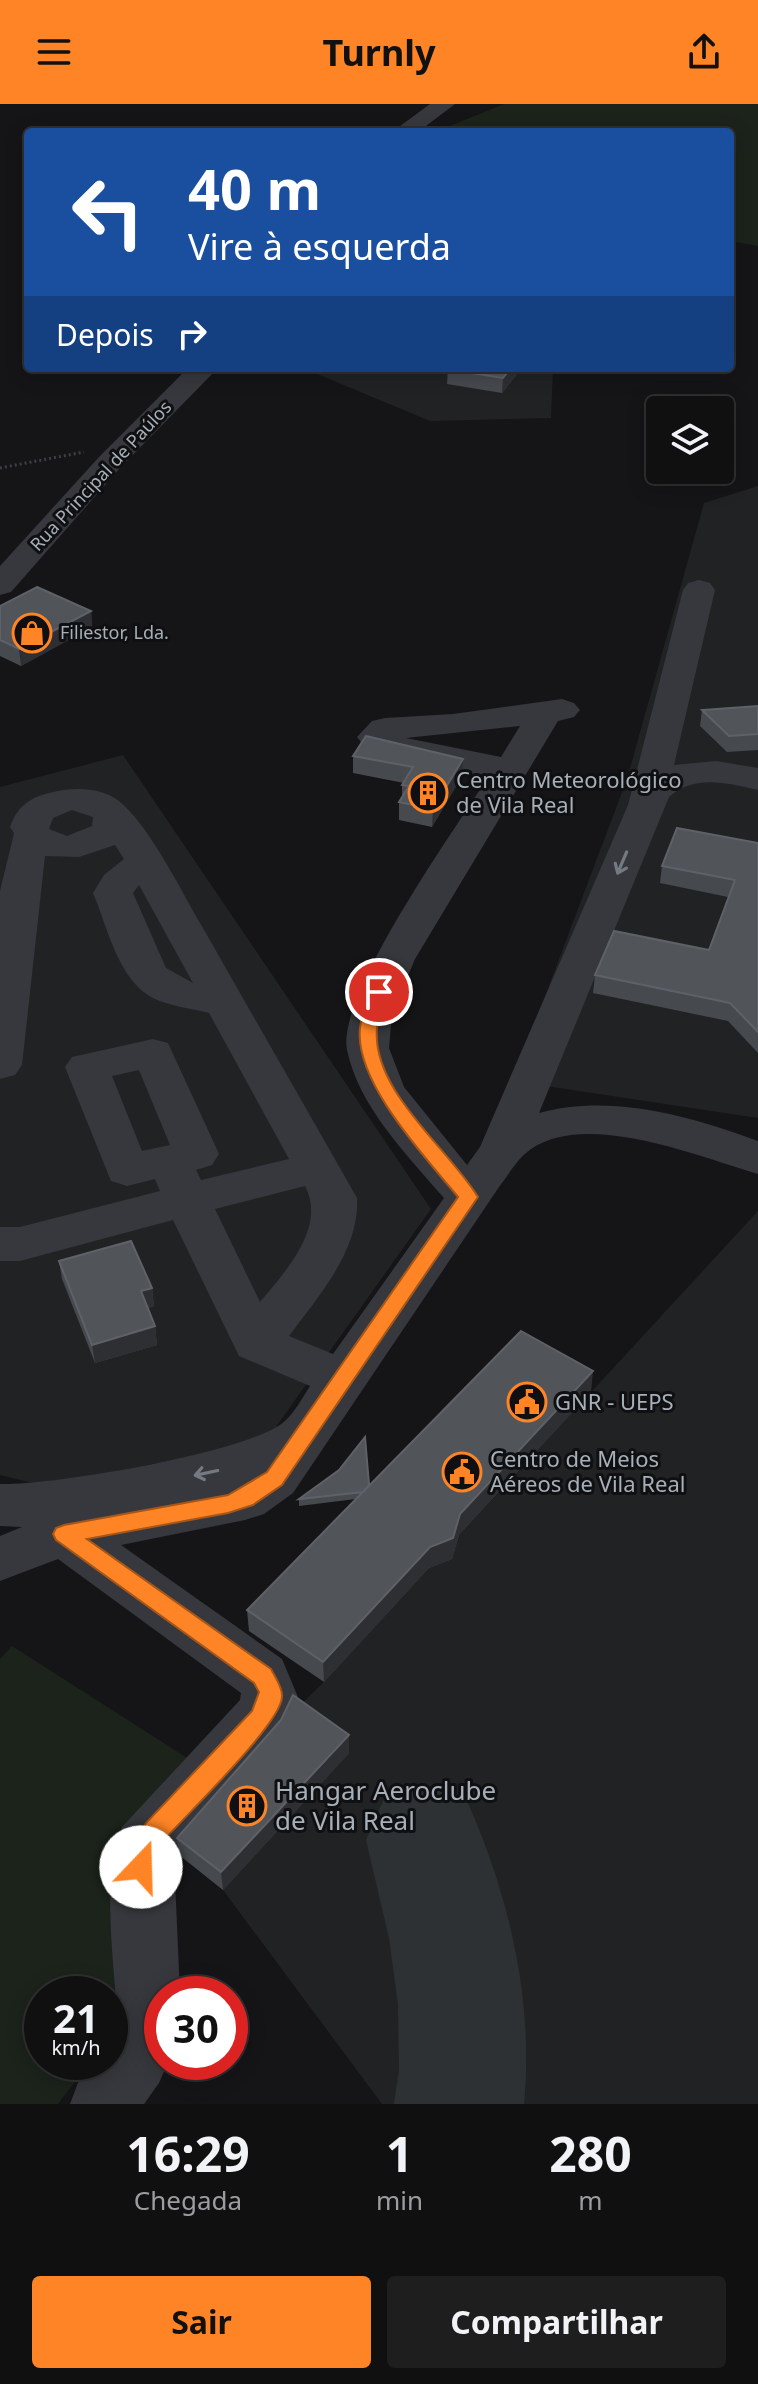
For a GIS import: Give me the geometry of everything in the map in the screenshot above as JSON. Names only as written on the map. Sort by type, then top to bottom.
[{"type":"street","points":[[409,128],[444,104]]},
{"type":"street","name":"Rua Principal de Paúlos","points":[[0,585],[124,447],[200,372]]},
{"type":"street","points":[[645,809],[699,590]]},
{"type":"street","points":[[469,1197],[394,1103],[374,1064],[368,1030],[387,974],[510,770],[553,712],[395,728],[375,737],[382,744],[510,770]]},
{"type":"street","points":[[500,1153],[652,792],[675,775],[703,772],[758,779]]},
{"type":"street","points":[[0,1065],[22,869],[32,835],[30,819],[46,805],[58,801],[86,800],[107,808],[145,861],[334,1198],[337,1211],[335,1226],[320,1253],[256,1343]]},
{"type":"street","points":[[0,1559],[64,1534],[245,1499],[274,1478],[500,1153],[517,1137],[538,1128],[595,1121],[677,1132],[758,1158]]},
{"type":"street","points":[[0,1244],[20,1244],[178,1180],[315,1168]]},
{"type":"street","points":[[178,1180],[256,1343],[344,1379]]},
{"type":"street","points":[[0,1505],[56,1503],[214,1472],[259,1457],[305,1435]]},
{"type":"street","points":[[64,1534],[262,1676],[270,1692],[270,1701],[260,1718],[144,1847],[142,1879],[150,2025],[136,2060],[103,2104]]},
{"type":"path","points":[[0,468],[124,447]]},
{"type":"shaded area","points":[[504,104],[758,104],[758,246],[734,242],[734,128],[445,128]]},
{"type":"shaded area","points":[[313,372],[553,372],[551,418],[430,421]]},
{"type":"shaded area","points":[[758,486],[758,1118],[513,1081],[627,779],[704,503]]},
{"type":"shaded area","points":[[123,755],[431,1209],[266,1441],[54,1484],[37,1484],[0,1475],[0,787]]},
{"type":"shaded area","points":[[758,1211],[758,2104],[382,2104],[223,1890],[161,1840],[324,1682]]},
{"type":"shaded area","points":[[12,1646],[195,1763],[128,2013],[128,1976],[24,1976],[24,2080],[76,2080],[58,2104],[0,2104],[0,1659]]},
{"type":"building","points":[[466,372],[508,372],[503,378]]},
{"type":"building","points":[[37,587],[91,611],[19,649],[0,640],[0,606]]},
{"type":"building","points":[[758,706],[758,734],[729,736],[702,710]]},
{"type":"building","points":[[366,736],[463,759],[433,809],[399,802],[409,786],[402,785],[413,767],[353,756]]},
{"type":"building","points":[[677,828],[758,843],[758,1032],[730,1003],[595,975],[614,931],[709,950],[735,880],[662,866]]},
{"type":"building","points":[[131,1241],[152,1288],[141,1291],[155,1326],[92,1345],[59,1261]]},
{"type":"building","points":[[521,1331],[593,1371],[460,1514],[453,1538],[430,1547],[323,1662],[247,1610]]},
{"type":"building","points":[[365,1437],[369,1485],[363,1492],[299,1499],[339,1470]]},
{"type":"building","name":"Hangar Aeroclube de Vila Real","points":[[293,1695],[349,1735],[221,1872],[177,1838],[281,1720]]},
{"type":"taxiway","points":[[425,1840],[457,1971],[464,2037],[459,2104]]},
{"type":"place","name":"Filiestor, Lda.","points":[[32,633]]},
{"type":"place","name":"Centro Meteorológico de Vila Real","points":[[428,793]]},
{"type":"place","name":"GNR - UEPS","points":[[527,1402]]},
{"type":"place","name":"Centro de Meios Aéreos de Vila Real","points":[[462,1472]]},
{"type":"place","name":"Hangar Aeroclube de Vila Real","points":[[247,1806]]},
{"type":"route","points":[[141,1867],[144,1847],[155,1832],[260,1718],[270,1701],[270,1692],[262,1676],[64,1534],[228,1504],[245,1499],[274,1478],[469,1197],[411,1128],[374,1064],[368,1048],[368,1030],[379,992]]}]
